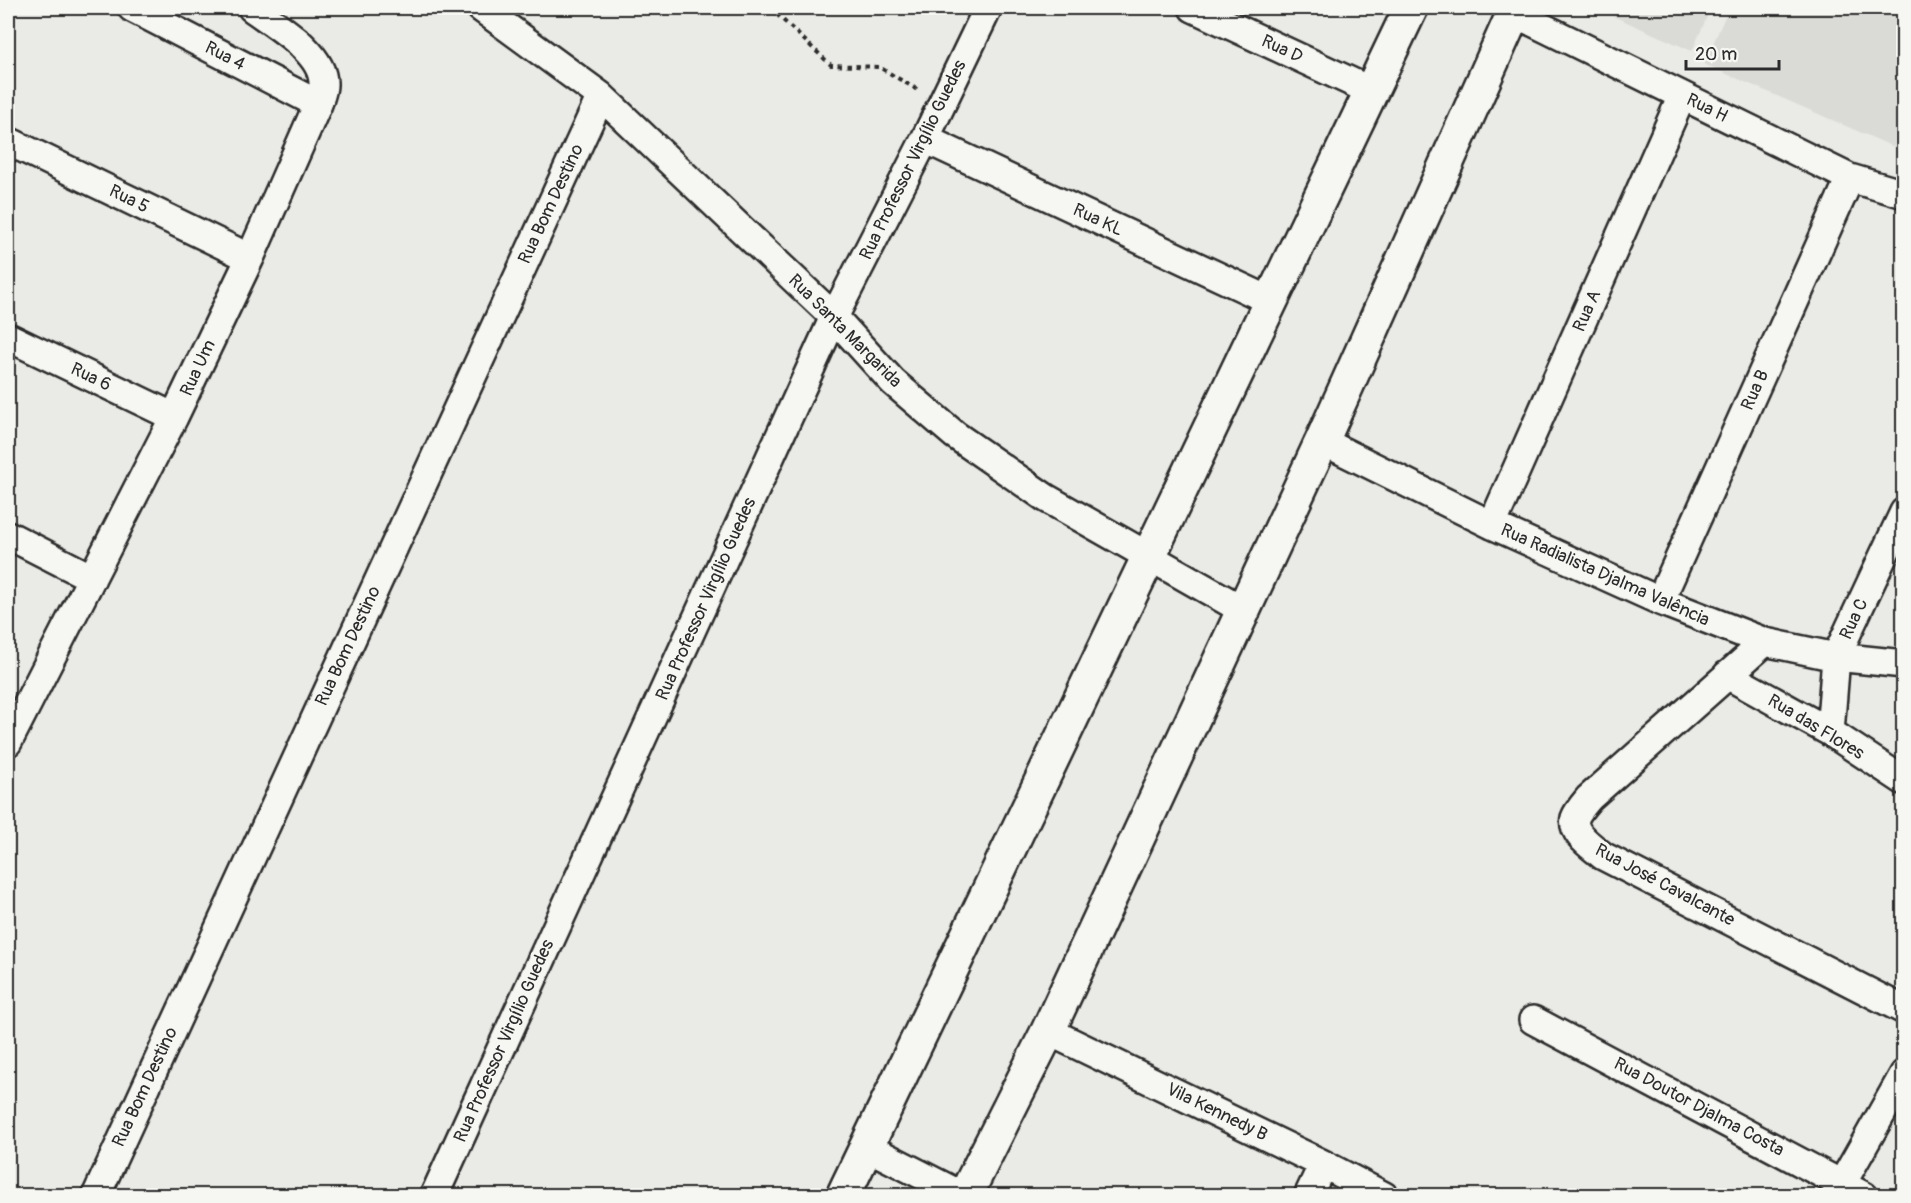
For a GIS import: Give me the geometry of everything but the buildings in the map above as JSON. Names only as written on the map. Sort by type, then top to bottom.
[{"type":"street","name":"Rua 4","points":[[132,8],[318,104]]},
{"type":"street","name":"Rua Um","points":[[8,739],[174,417],[250,258],[318,104],[323,85],[320,67],[310,53],[252,8]]},
{"type":"street","name":"Rua Santa Margarida","points":[[481,8],[601,96],[834,317],[893,382],[955,435],[1046,498],[1243,610]]},
{"type":"street","name":"Rua Professor Virgílio Guedes","points":[[434,1196],[834,317],[925,139],[988,8]]},
{"type":"street","name":"Rua D","points":[[1193,8],[1371,91]]},
{"type":"street","points":[[843,1196],[1410,8]]},
{"type":"street","points":[[865,1146],[964,1196],[1048,1031],[1322,441],[1515,10]]},
{"type":"street","name":"Rua H","points":[[1515,10],[1682,96],[1850,178],[1904,194]]},
{"type":"street","name":"Rua Bom Destino","points":[[96,1196],[601,96]]},
{"type":"street","name":"Rua A","points":[[1492,525],[1682,96]]},
{"type":"street","name":"Rua KL","points":[[925,139],[1271,301]]},
{"type":"street","name":"Rua 5","points":[[8,141],[250,258]]},
{"type":"street","name":"Rua B","points":[[1660,601],[1850,178]]},
{"type":"street","name":"Rua 6","points":[[8,337],[174,417]]},
{"type":"street","name":"Rua Radialista Djalma Valência","points":[[1322,441],[1492,525],[1660,601],[1765,642],[1836,657],[1904,664]]},
{"type":"street","name":"Rua C","points":[[1830,732],[1836,657],[1904,512]]},
{"type":"street","points":[[8,535],[92,578]]},
{"type":"street","name":"Rua José Cavalcante","points":[[1765,642],[1588,798],[1575,817],[1575,825],[1579,834],[1603,856],[1904,1010]]},
{"type":"street","name":"Rua das Flores","points":[[1727,675],[1830,732],[1904,782]]},
{"type":"street","name":"Rua Doutor Djalma Costa","points":[[1533,1020],[1847,1191]]},
{"type":"street","name":"Vila Kennedy B","points":[[1048,1031],[1323,1164],[1384,1196]]},
{"type":"street","points":[[1847,1191],[1904,1074]]},
{"type":"street","points":[[1308,1196],[1323,1164]]},
{"type":"path","points":[[770,8],[831,65],[879,67],[941,105]]},
{"type":"shaded area","points":[[1595,8],[1711,8],[1692,51]]},
{"type":"shaded area","points":[[1729,8],[1903,8],[1903,151],[1704,64]]}]
